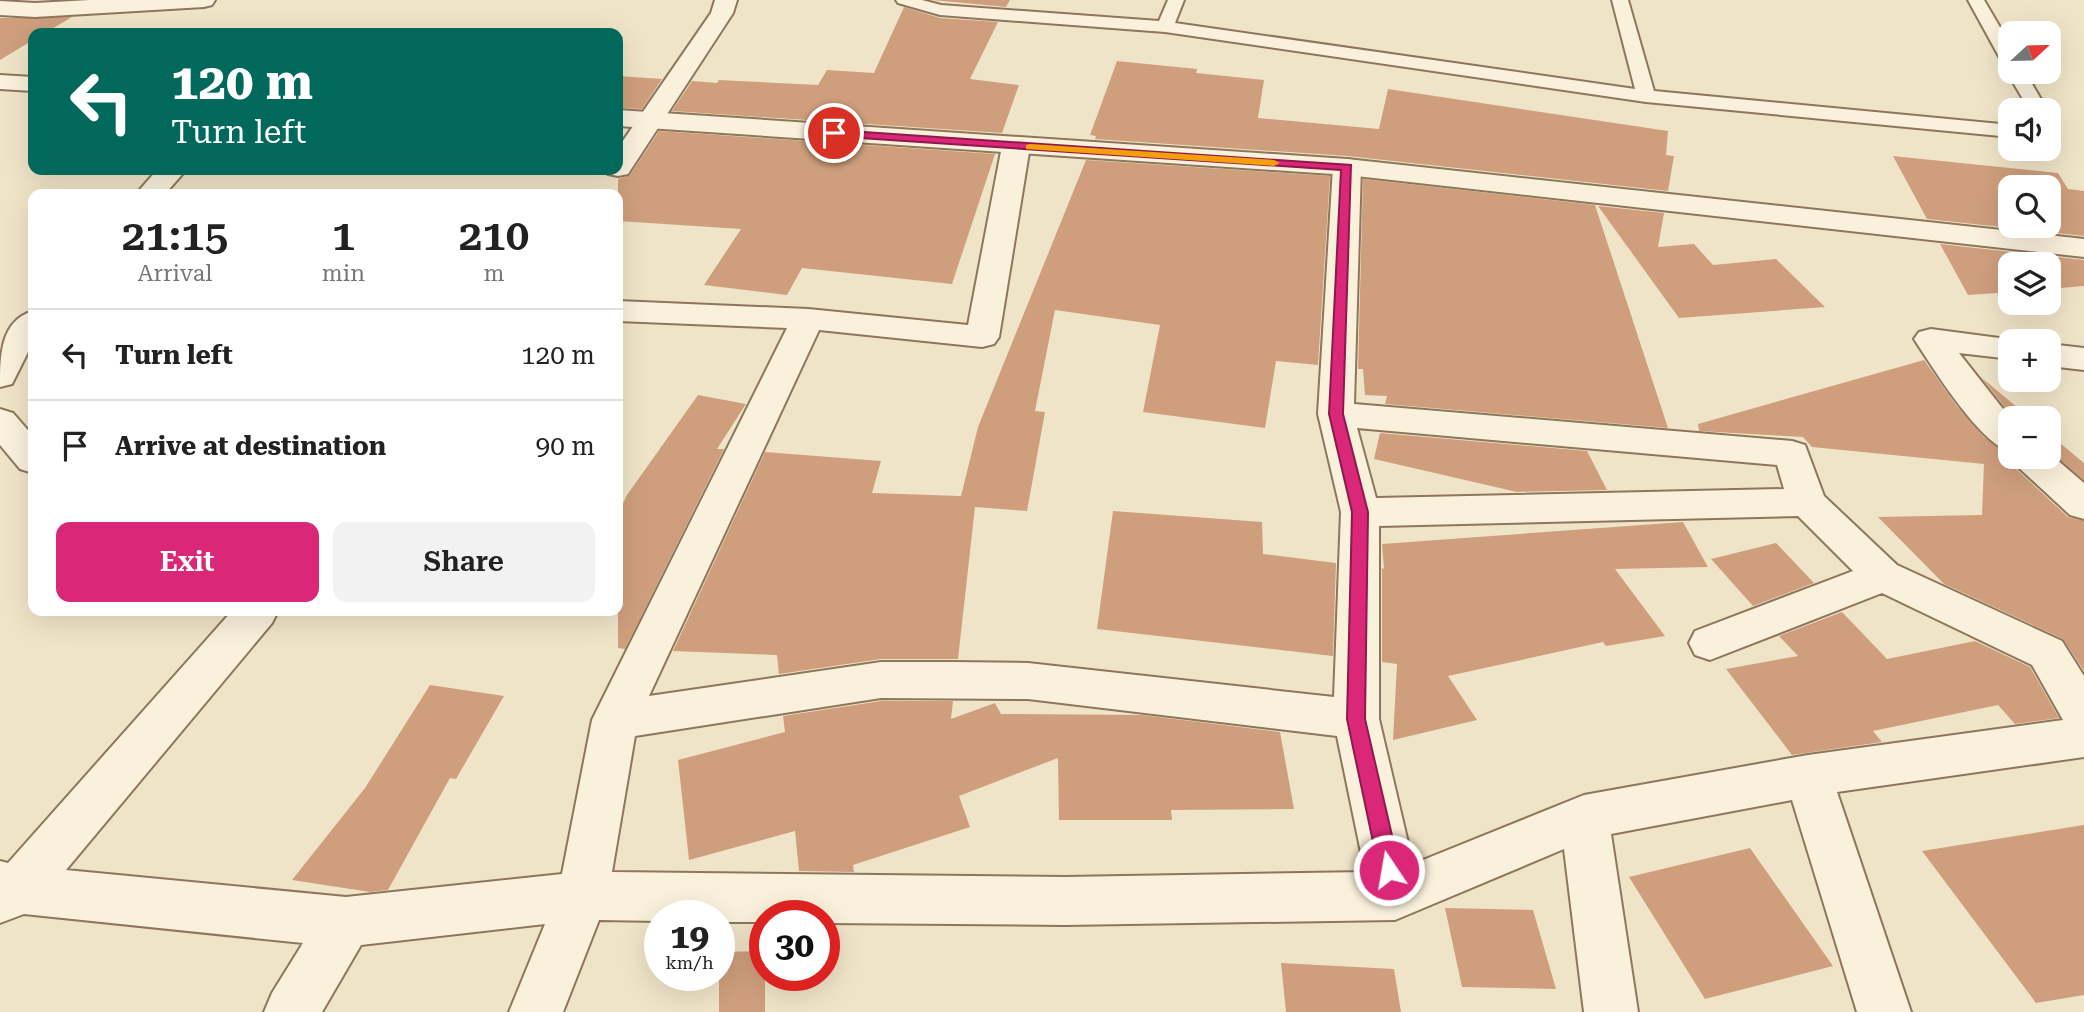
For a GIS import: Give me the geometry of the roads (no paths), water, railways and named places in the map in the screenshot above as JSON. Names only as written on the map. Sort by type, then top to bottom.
[{"type":"street","points":[[0,8],[35,10],[204,0]]},
{"type":"street","points":[[623,161],[722,13],[726,0]]},
{"type":"street","points":[[0,82],[28,84]]},
{"type":"street","points":[[623,118],[1347,167],[2084,248]]},
{"type":"street","points":[[623,310],[808,319],[982,337],[1016,146]]},
{"type":"street","points":[[1347,167],[1336,414],[1360,512],[1356,719],[1395,896]]},
{"type":"street","points":[[155,189],[167,175]]},
{"type":"street","points":[[536,1012],[583,897],[615,720],[808,319]]},
{"type":"street","points":[[0,376],[20,335],[28,326]]},
{"type":"street","points":[[1998,347],[1931,339],[1998,428]]},
{"type":"street","points":[[2061,356],[2084,359]]},
{"type":"street","points":[[1336,414],[1792,454],[1807,502],[1883,576],[2047,653],[2084,716]]},
{"type":"street","points":[[0,421],[28,454]]},
{"type":"street","points":[[2044,469],[2084,505]]},
{"type":"street","points":[[1360,512],[1807,502]]},
{"type":"street","points":[[1710,642],[1883,576]]},
{"type":"street","points":[[6,891],[253,616]]},
{"type":"street","points":[[615,720],[881,680],[1027,681],[1356,719]]},
{"type":"street","points":[[6,891],[346,922],[583,897],[1065,901],[1395,896],[1584,817],[1808,776],[2084,737]]},
{"type":"street","points":[[1808,776],[1884,1012]]},
{"type":"street","points":[[1584,817],[1611,1012]]},
{"type":"street","points":[[290,1012],[346,922]]},
{"type":"lane","points":[[904,0],[940,9],[1166,27],[1646,96],[1998,130]]},
{"type":"lane","points":[[1166,27],[1176,0]]},
{"type":"lane","points":[[1620,0],[1646,96]]},
{"type":"lane","points":[[1976,0],[1998,39]]}]
